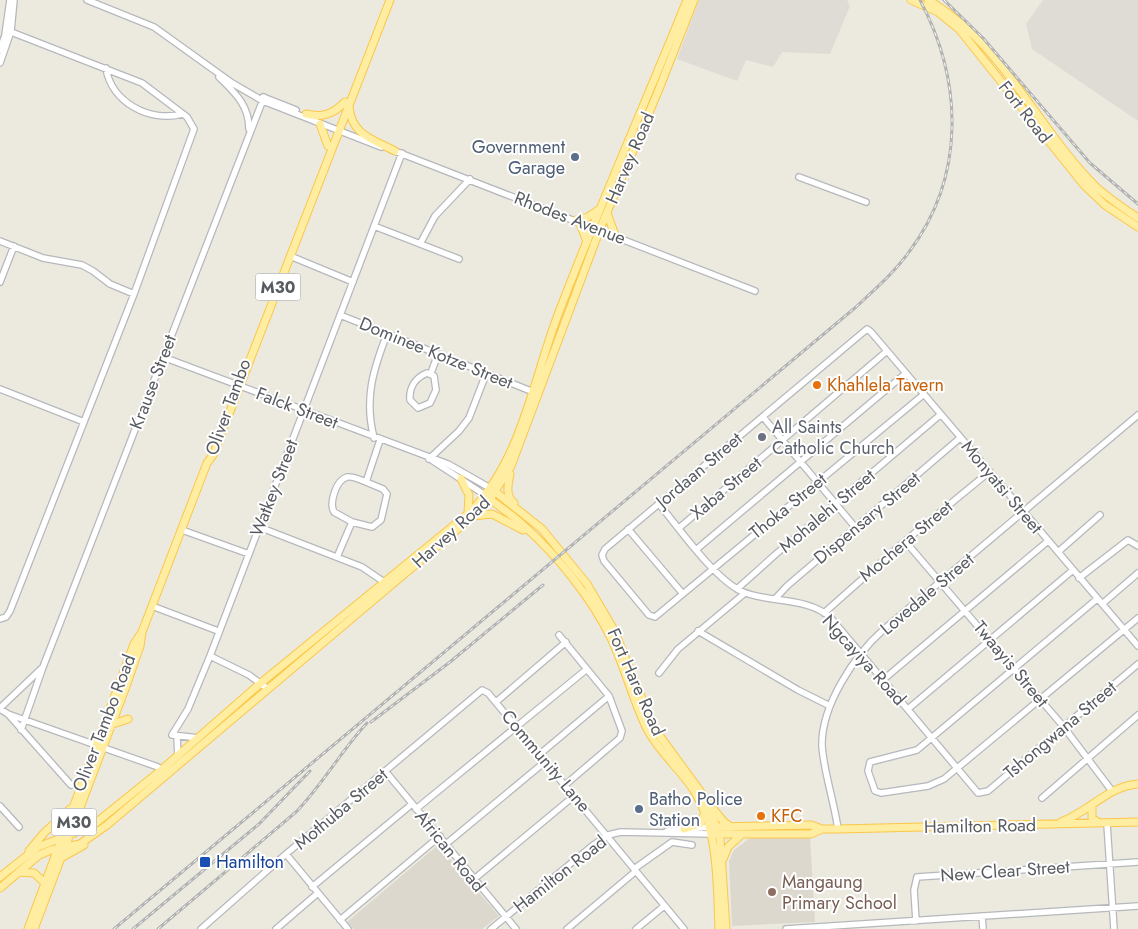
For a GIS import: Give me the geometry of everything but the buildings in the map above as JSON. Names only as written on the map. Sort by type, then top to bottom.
[{"type":"main road","name":"Oliver Tambo","points":[[372,40],[385,0]]},
{"type":"main road","name":"Oliver Tambo","points":[[207,463],[290,256],[347,103],[390,0]]},
{"type":"main road","name":"Harvey Road","points":[[655,88],[687,0]]},
{"type":"main road","name":"Harvey Road","points":[[493,490],[535,392],[596,228],[694,0]]},
{"type":"main road","name":"Fort Road","points":[[911,0],[938,12],[959,29],[1076,177],[1105,205],[1138,227]]},
{"type":"main road","name":"Fort Road","points":[[928,0],[948,11],[964,25],[989,52],[1083,172],[1104,194],[1138,218]]},
{"type":"main road","points":[[306,114],[323,116],[332,114],[347,103],[351,120],[357,130],[398,152]]},
{"type":"main road","points":[[320,124],[328,146]]},
{"type":"main road","name":"Oliver Tambo","points":[[238,386],[328,146],[337,129]]},
{"type":"main road","points":[[1076,177],[1083,172]]},
{"type":"main road","points":[[587,242],[577,221],[604,211],[615,235]]},
{"type":"main road","name":"Harvey Road","points":[[28,854],[65,836],[92,826],[128,803],[390,587],[470,515],[487,497],[511,466],[556,320],[587,242],[596,228]]},
{"type":"main road","name":"Oliver Tambo Road","points":[[28,929],[99,746],[134,644],[142,632],[207,463]]},
{"type":"main road","points":[[511,466],[508,485],[510,500],[529,514],[542,529]]},
{"type":"main road","points":[[461,479],[469,495],[470,515],[486,514],[500,516],[542,543]]},
{"type":"main road","name":"Fort Hare Road","points":[[493,490],[542,529],[569,560],[600,604],[620,644],[654,728],[708,802],[722,862],[721,929]]},
{"type":"main road","name":"Fort Hare Road","points":[[487,497],[516,519],[542,543],[599,616],[611,639],[648,731],[688,783],[714,831],[721,929]]},
{"type":"main road","name":"Harvey Road","points":[[163,774],[178,756],[262,682],[384,581],[470,515]]},
{"type":"main road","name":"Oliver Tambo Road","points":[[99,746],[119,705],[140,646],[142,632]]},
{"type":"main road","points":[[110,725],[128,719],[119,705]]},
{"type":"main road","points":[[1056,824],[1073,818],[1112,791],[1138,784]]},
{"type":"main road","points":[[708,802],[724,822],[736,828]]},
{"type":"main road","name":"Harvey Road","points":[[0,888],[39,855],[83,842],[107,826],[128,803]]},
{"type":"main road","points":[[1092,806],[1092,818],[1103,824]]},
{"type":"main road","points":[[0,877],[28,854],[44,833],[76,807],[83,820],[92,826]]},
{"type":"main road","points":[[684,829],[703,822],[705,812]]},
{"type":"main road","name":"Hamilton Road","points":[[714,831],[736,828],[811,826],[822,829],[838,829],[1138,822]]},
{"type":"main road","points":[[61,858],[82,847],[107,826]]},
{"type":"main road","name":"Hamilton Road","points":[[714,831],[742,834],[811,834],[822,829]]},
{"type":"main road","points":[[722,862],[728,847],[742,834]]},
{"type":"main road","name":"Oliver Tambo Road","points":[[34,929],[61,858],[61,848]]},
{"type":"main road","points":[[18,872],[31,872],[45,883]]},
{"type":"street","points":[[0,50],[8,31],[10,0]]},
{"type":"street","points":[[0,63],[14,0]]},
{"type":"street","points":[[87,0],[154,27],[232,83],[255,95],[320,124],[337,129]]},
{"type":"street","points":[[0,620],[6,617],[10,611],[134,294],[194,134],[193,124],[142,83],[8,31]]},
{"type":"street","points":[[206,64],[243,102],[248,114],[249,134]]},
{"type":"street","points":[[106,68],[107,76],[113,89],[134,108],[157,115],[174,116],[182,114]]},
{"type":"street","points":[[263,99],[306,114],[337,129]]},
{"type":"street","name":"Krause Street","points":[[21,730],[43,667],[263,99]]},
{"type":"street","name":"Rhodes Avenue","points":[[337,129],[615,235],[755,291]]},
{"type":"street","name":"Watkey Street","points":[[175,736],[210,656],[218,631],[260,527],[374,226],[398,152]]},
{"type":"street","points":[[798,177],[866,202]]},
{"type":"street","points":[[420,244],[435,216],[470,180]]},
{"type":"street","points":[[374,226],[459,259]]},
{"type":"street","points":[[0,241],[43,258],[82,265],[110,284],[134,294]]},
{"type":"street","points":[[0,282],[14,246]]},
{"type":"street","points":[[290,256],[353,282]]},
{"type":"street","name":"Dominee Kotze Street","points":[[340,315],[535,392]]},
{"type":"street","name":"Monyatsi Street","points":[[867,330],[871,332],[940,416],[1138,646]]},
{"type":"street","name":"Jordaan Street","points":[[653,617],[605,563],[602,556],[605,549],[867,330]]},
{"type":"street","points":[[366,482],[377,439],[370,416],[369,390],[376,364],[388,334]]},
{"type":"street","name":"Xaba Street","points":[[679,528],[887,351]]},
{"type":"street","points":[[431,373],[436,380],[434,395],[426,406],[418,408],[412,404],[411,390],[418,378],[431,373],[438,354]]},
{"type":"street","name":"Falck Street","points":[[163,357],[456,468],[493,490]]},
{"type":"street","points":[[696,549],[906,373]]},
{"type":"street","points":[[430,459],[459,431],[469,418],[486,374]]},
{"type":"street","points":[[0,389],[84,422]]},
{"type":"street","name":"Thoka Street","points":[[653,617],[923,394]]},
{"type":"street","name":"Lovedale Street","points":[[838,829],[822,748],[824,726],[830,706],[860,653],[883,630],[1138,415]]},
{"type":"street","name":"Mohalehi Street","points":[[737,589],[940,416]]},
{"type":"street","points":[[762,417],[856,527]]},
{"type":"street","name":"Dispensary Street","points":[[775,600],[782,590],[960,438]]},
{"type":"street","name":"Falck Street","points":[[430,459],[487,497]]},
{"type":"street","name":"Mochera Street","points":[[824,613],[905,541],[989,472]]},
{"type":"street","points":[[353,477],[383,489],[387,494],[381,520],[372,527],[352,522],[334,512],[333,498],[339,483],[346,478],[353,477]]},
{"type":"street","name":"Ngcayiya Road","points":[[659,504],[713,568],[737,589],[745,593],[814,608],[824,613],[884,679],[931,738],[975,790],[981,794]]},
{"type":"street","points":[[1058,552],[1100,515]]},
{"type":"street","points":[[337,556],[352,522]]},
{"type":"street","points":[[260,527],[337,556],[370,571],[390,587]]},
{"type":"street","points":[[628,529],[683,594]]},
{"type":"street","points":[[182,530],[249,554]]},
{"type":"street","points":[[1080,578],[1128,540],[1138,546]]},
{"type":"street","name":"Twaayis Street","points":[[905,541],[966,610],[1063,726],[1112,791]]},
{"type":"street","points":[[884,679],[1048,541]]},
{"type":"street","points":[[908,709],[1073,570]]},
{"type":"street","points":[[1138,573],[1099,602],[911,753],[870,762],[868,771],[875,791],[881,793],[928,786],[944,778],[1138,618]]},
{"type":"street","points":[[659,674],[670,657],[698,631],[745,593]]},
{"type":"street","points":[[152,606],[218,631]]},
{"type":"street","points":[[698,631],[798,690],[830,706]]},
{"type":"street","points":[[559,635],[609,696],[621,725],[621,734],[565,785]]},
{"type":"street","points":[[496,702],[566,642]]},
{"type":"street","points":[[210,656],[262,682],[268,689]]},
{"type":"street","name":"Tshongwana Street","points":[[981,794],[988,791],[1138,664]]},
{"type":"street","name":"Krause Street","points":[[0,708],[43,667]]},
{"type":"street","points":[[416,809],[588,669]]},
{"type":"street","name":"Community Lane","points":[[482,690],[518,726],[684,929]]},
{"type":"street","name":"Mothuba Street","points":[[201,929],[286,854],[482,690]]},
{"type":"street","points":[[540,754],[609,696]]},
{"type":"street","points":[[0,708],[8,714],[71,785]]},
{"type":"street","points":[[8,714],[25,718],[99,746],[163,774]]},
{"type":"street","points":[[1042,798],[1138,715]]},
{"type":"street","points":[[178,756],[175,736],[199,738]]},
{"type":"street","points":[[446,844],[546,761]]},
{"type":"street","name":"African Road","points":[[386,772],[516,929]]},
{"type":"street","points":[[474,880],[574,796]]},
{"type":"street","points":[[312,887],[412,804]]},
{"type":"street","points":[[0,806],[19,827]]},
{"type":"street","points":[[1103,824],[1114,929]]},
{"type":"street","name":"Hamilton Road","points":[[665,832],[684,829],[714,831]]},
{"type":"street","name":"Hamilton Road","points":[[491,929],[592,846],[608,836],[621,832],[714,831]]},
{"type":"street","points":[[340,920],[440,836]]},
{"type":"street","points":[[566,929],[635,870],[672,842],[692,845]]},
{"type":"street","points":[[286,854],[346,928]]},
{"type":"street","name":"New Clear Street","points":[[916,921],[914,890],[918,877],[1138,862]]},
{"type":"street","points":[[276,929],[318,893]]},
{"type":"street","points":[[636,929],[664,906]]},
{"type":"street","points":[[786,929],[854,927],[982,916],[1138,906]]},
{"type":"street","points":[[982,916],[983,929]]},
{"type":"shaded area","points":[[699,0],[847,0],[850,6],[830,54],[782,52],[773,67],[746,60],[737,81],[677,59]]},
{"type":"shaded area","points":[[1043,0],[1138,0],[1138,121],[1032,49],[1026,24]]},
{"type":"shaded area","name":"Mangaung Primary School","points":[[810,837],[815,922],[732,926],[729,861],[734,850],[750,838]]},
{"type":"shaded area","points":[[438,845],[499,916],[482,929],[354,929],[347,922]]},
{"type":"railway","points":[[114,929],[856,307],[897,267],[928,223],[941,192],[949,160],[952,128],[950,95],[944,63],[934,31],[920,0]]},
{"type":"railway","points":[[944,0],[983,38],[1090,163],[1138,204]]},
{"type":"railway","points":[[371,722],[450,662],[543,585]]},
{"type":"railway","points":[[158,929],[296,812],[367,723]]},
{"type":"railway","points":[[133,929],[259,824],[310,771]]},
{"type":"place","name":"Government Garage","points":[[575,157]]},
{"type":"place","name":"Khahlela Tavern","points":[[817,385]]},
{"type":"place","name":"All Saints Catholic Church","points":[[762,437]]},
{"type":"place","name":"Batho Police Station","points":[[639,809]]},
{"type":"place","name":"KFC","points":[[761,816]]},
{"type":"place","name":"Hamilton","points":[[205,862]]},
{"type":"place","name":"Mangaung Primary School","points":[[772,892]]}]
